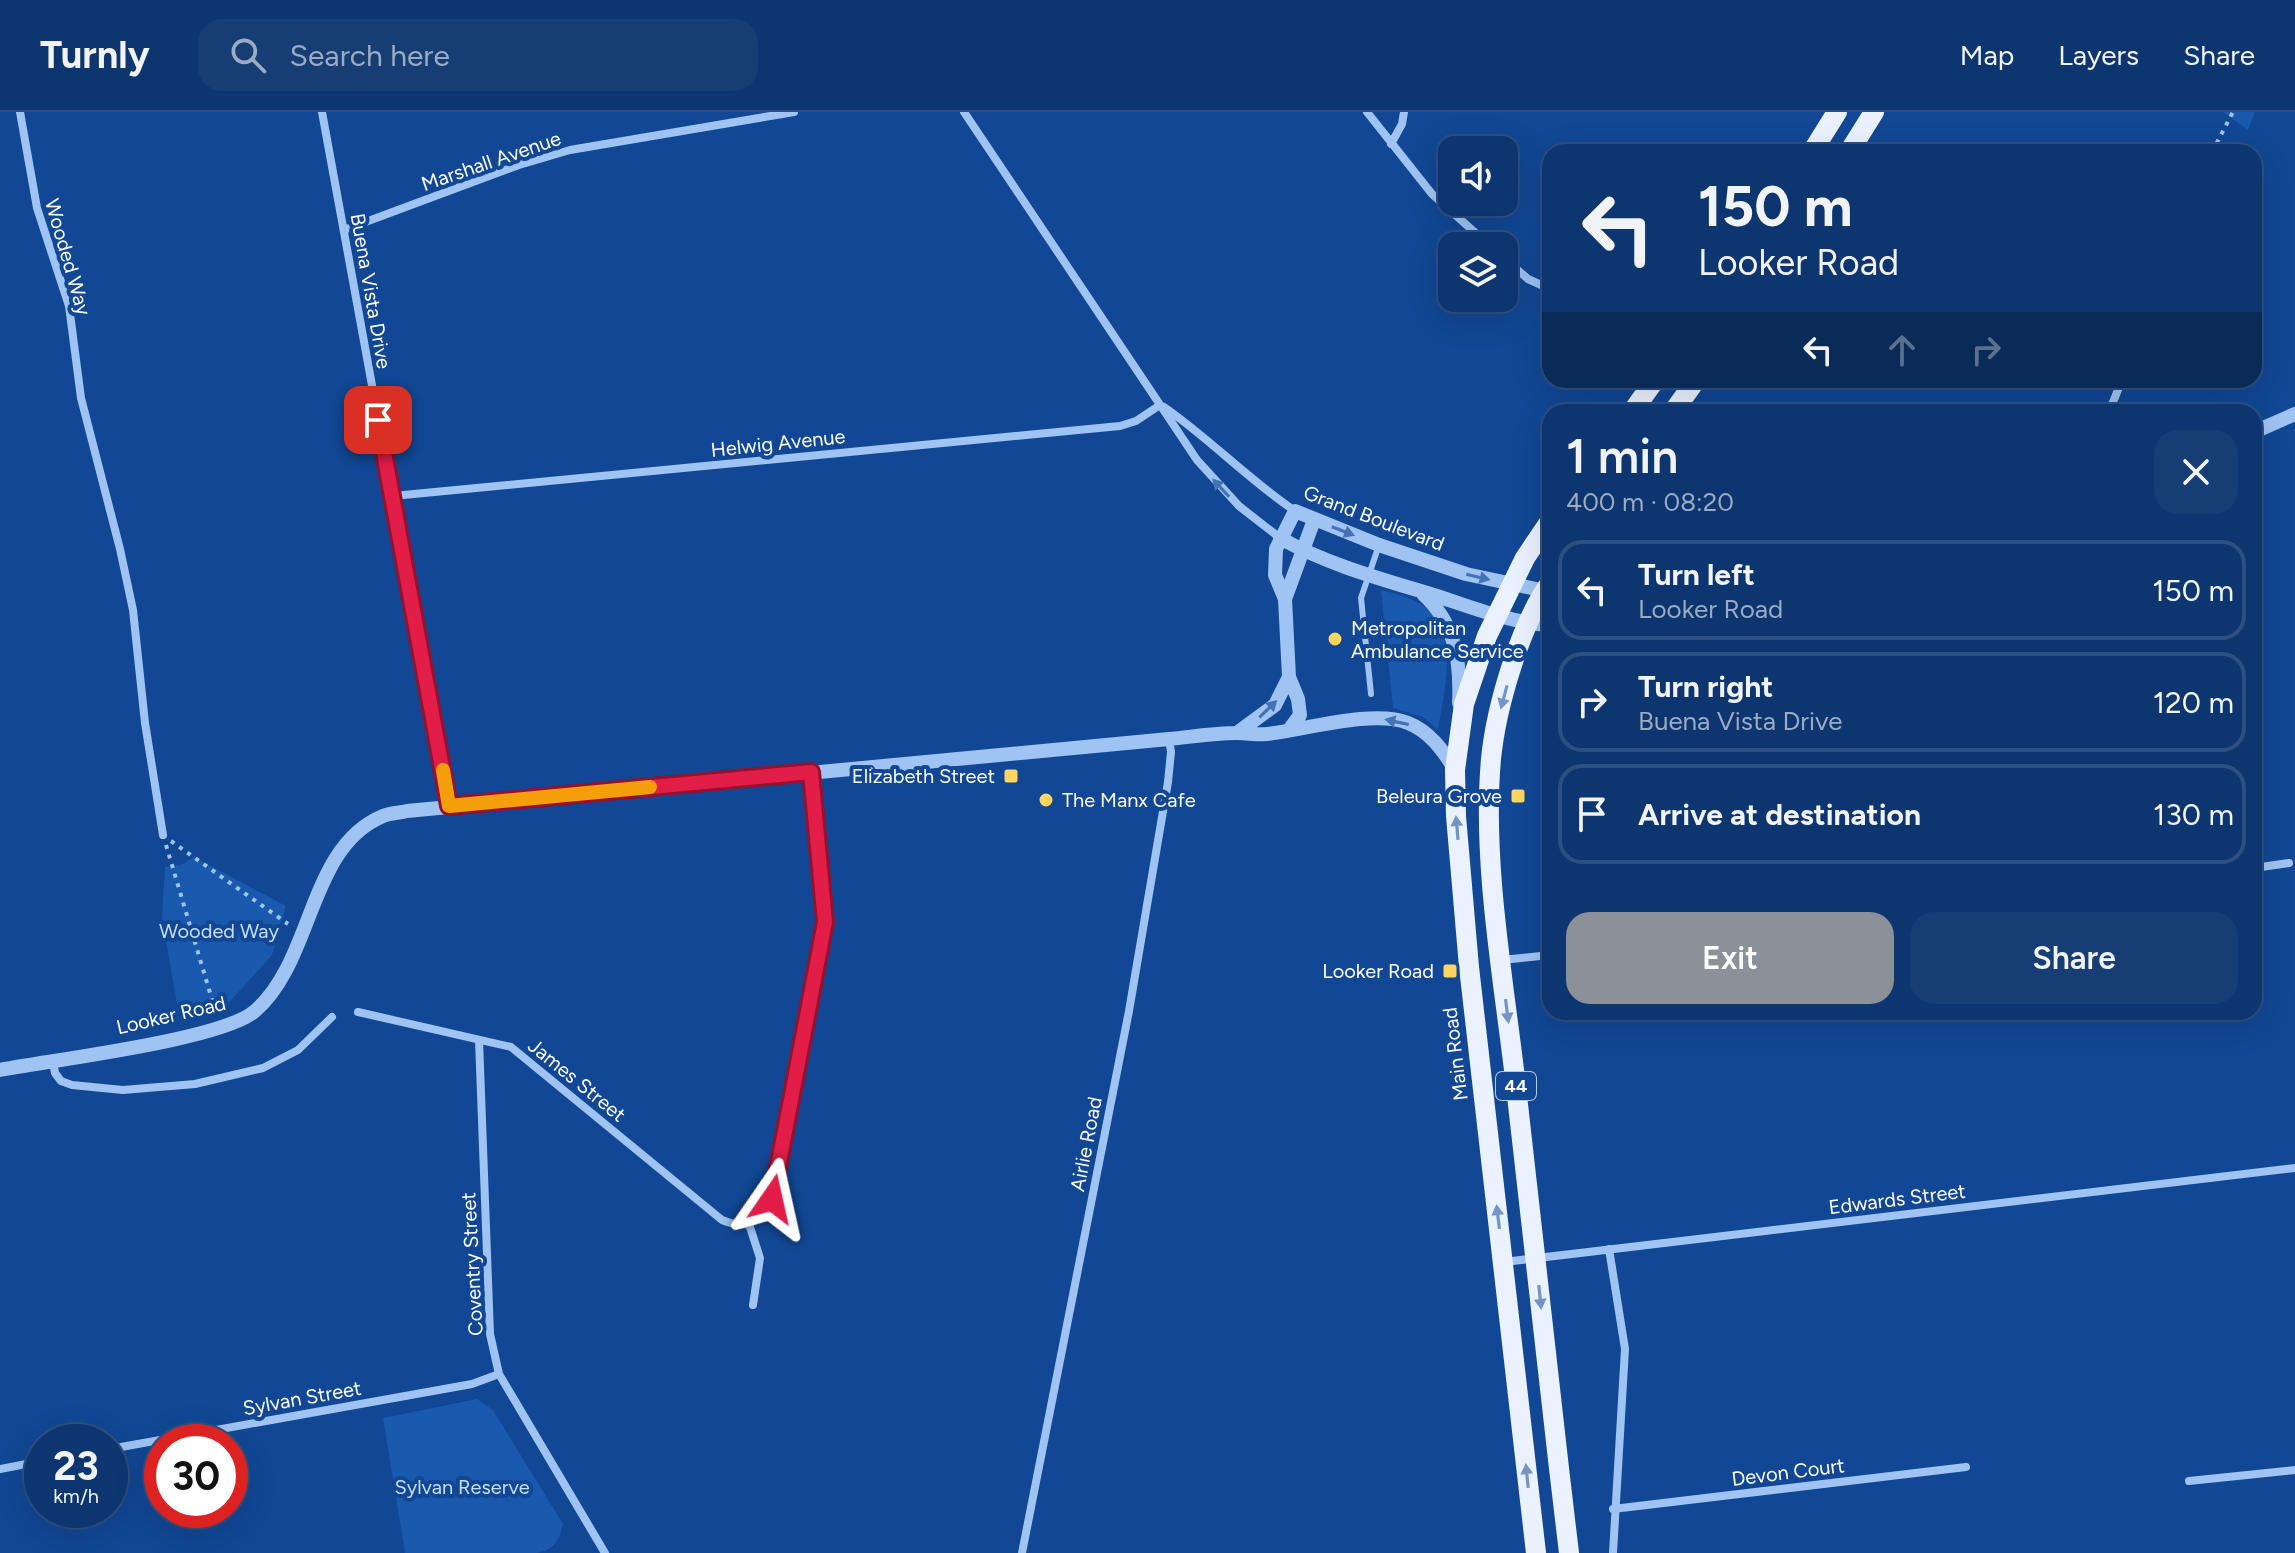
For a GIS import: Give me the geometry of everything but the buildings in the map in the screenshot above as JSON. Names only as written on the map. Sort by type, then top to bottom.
[{"type":"main road","points":[[1817,144],[1837,112]]},
{"type":"main road","points":[[1854,144],[1874,112]]},
{"type":"main road","name":"Main Road","points":[[1536,1553],[1469,967],[1455,770],[1457,735],[1473,675],[1510,584],[1542,534]]},
{"type":"main road","name":"44","points":[[1542,598],[1528,623],[1508,682],[1491,758],[1489,823],[1501,961],[1569,1553]]},
{"type":"street","name":"Wooded Way","points":[[20,112],[37,208],[69,306],[81,398],[133,610],[145,723],[163,835]]},
{"type":"street","name":"Buena Vista Drive","points":[[322,112],[449,806]]},
{"type":"street","name":"Marshall Avenue","points":[[344,230],[519,165],[570,150],[794,112]]},
{"type":"street","name":"Grand Boulevard","points":[[964,112],[1190,450],[1220,487],[1265,529],[1280,538]]},
{"type":"street","points":[[1367,112],[1432,194],[1474,232]]},
{"type":"street","points":[[1391,144],[1402,124],[1404,112]]},
{"type":"street","points":[[1518,270],[1542,285]]},
{"type":"street","name":"Grand Boulevard","points":[[1160,405],[1215,444],[1274,497],[1295,511],[1379,545],[1466,574],[1542,587]]},
{"type":"street","name":"Helwig Avenue","points":[[393,496],[1120,426],[1136,421],[1160,405]]},
{"type":"street","points":[[2262,428],[2295,414]]},
{"type":"street","points":[[1289,730],[1300,715],[1298,699],[1289,677],[1285,599],[1275,575],[1276,549],[1295,511]]},
{"type":"street","points":[[1285,599],[1314,520]]},
{"type":"street","points":[[1280,538],[1303,550],[1369,574],[1496,615],[1542,624]]},
{"type":"street","points":[[1419,590],[1434,604],[1449,626],[1455,643],[1460,693],[1457,735]]},
{"type":"street","points":[[1237,733],[1275,705],[1289,677]]},
{"type":"street","name":"Looker Road","points":[[0,1070],[173,1039],[221,1027],[253,1014],[276,990],[292,961],[337,855],[359,831],[383,816],[449,806],[811,772],[1237,733],[1268,734],[1377,719],[1406,722],[1436,742],[1455,770]]},
{"type":"street","name":"Airlie Road","points":[[1022,1553],[1129,1011],[1168,782],[1169,739]]},
{"type":"street","points":[[753,1305],[760,1258],[749,1224],[761,1217],[772,1199],[825,922],[811,772]]},
{"type":"street","points":[[2262,867],[2289,863]]},
{"type":"street","points":[[1501,961],[1542,956]]},
{"type":"street","name":"James Street","points":[[358,1012],[511,1047],[722,1220],[735,1225],[749,1224]]},
{"type":"street","points":[[53,1060],[55,1073],[61,1081],[72,1085],[123,1090],[195,1084],[263,1068],[298,1050],[332,1017]]},
{"type":"street","name":"Coventry Street","points":[[479,1040],[490,1334],[499,1374],[605,1553]]},
{"type":"street","name":"Edwards Street","points":[[1503,1262],[2295,1168]]},
{"type":"street","points":[[1609,1249],[1625,1349],[1613,1509],[1613,1553]]},
{"type":"street","name":"Sylvan Street","points":[[128,1446],[472,1384],[499,1374]]},
{"type":"street","points":[[0,1469],[24,1464]]},
{"type":"street","name":"Devon Court","points":[[1613,1509],[1966,1467]]},
{"type":"street","points":[[2189,1481],[2295,1470]]},
{"type":"lane","points":[[1371,694],[1361,598],[1379,545]]},
{"type":"path","points":[[2216,144],[2233,112]]},
{"type":"path","points":[[163,835],[303,935]]},
{"type":"path","points":[[163,835],[221,1027]]},
{"type":"green space","points":[[2223,112],[2255,112],[2248,130]]},
{"type":"green space","points":[[1381,590],[1417,602],[1431,613],[1441,627],[1447,660],[1438,730],[1423,717],[1393,708]]},
{"type":"green space","name":"Wooded Way","points":[[194,857],[286,906],[272,955],[226,1006],[179,1015],[162,918],[165,867],[181,865]]},
{"type":"green space","name":"Sylvan Reserve","points":[[477,1399],[493,1410],[563,1524],[560,1535],[552,1547],[537,1553],[405,1553],[383,1418]]},
{"type":"slow traffic","points":[[443,770],[449,806],[650,787]]},
{"type":"place","name":"Metropolitan Ambulance Service","points":[[1335,639]]},
{"type":"place","name":"Elizabeth Street","points":[[1011,776]]},
{"type":"place","name":"Beleura Grove","points":[[1518,796]]},
{"type":"place","name":"The Manx Cafe","points":[[1046,800]]},
{"type":"place","name":"Looker Road","points":[[1450,971]]},
{"type":"route","points":[[378,420],[449,806],[811,772],[825,922],[772,1199]]}]
